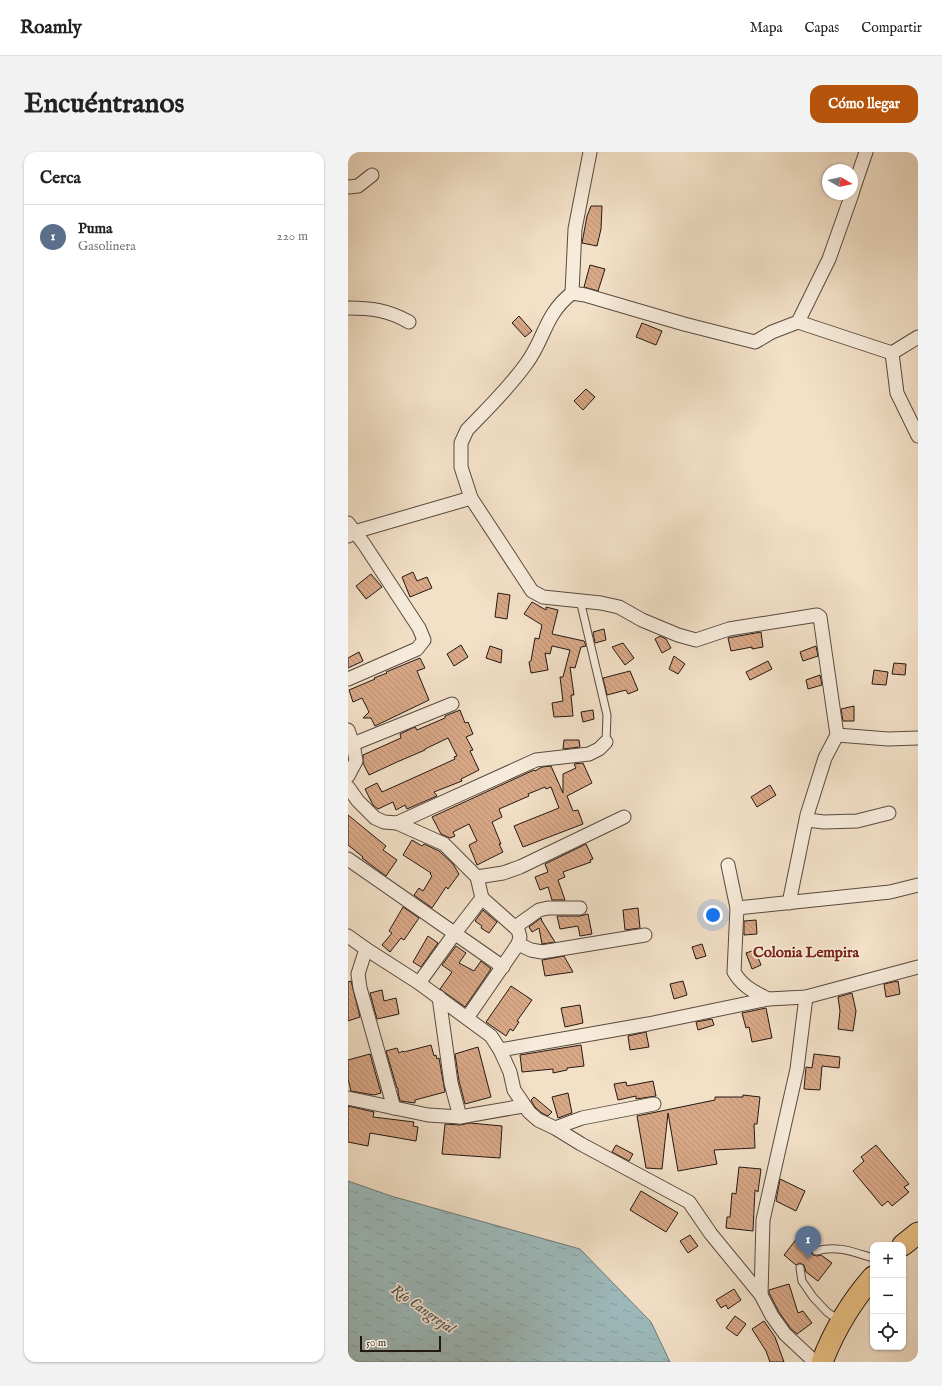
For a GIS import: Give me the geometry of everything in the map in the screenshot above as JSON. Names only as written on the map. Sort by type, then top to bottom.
[{"type":"main road","points":[[906,1242],[918,1232]]},
{"type":"main road","points":[[822,1362],[830,1341],[841,1322],[872,1278]]},
{"type":"street","points":[[572,293],[575,229],[590,152]]},
{"type":"street","points":[[858,176],[866,152]]},
{"type":"street","points":[[348,187],[358,186],[372,175]]},
{"type":"street","points":[[798,322],[829,259],[850,200]]},
{"type":"street","points":[[789,903],[807,820],[825,758],[837,735],[822,620],[820,617],[818,615],[729,629],[696,640],[678,635],[649,623],[619,607],[580,600],[543,597],[532,592],[471,498],[461,467],[461,443],[467,430],[527,364],[538,345],[547,322],[555,309],[572,293],[585,295],[684,324],[755,342],[772,332],[798,322],[892,353],[918,337]]},
{"type":"street","points":[[348,308],[380,310],[398,316],[409,322]]},
{"type":"street","points":[[892,353],[897,393],[918,436]]},
{"type":"street","points":[[350,530],[471,498]]},
{"type":"street","points":[[348,679],[418,649],[424,640],[419,628],[364,544],[350,530]]},
{"type":"street","points":[[353,744],[452,704]]},
{"type":"street","points":[[348,730],[353,744],[356,761],[348,776]]},
{"type":"street","points":[[837,735],[888,739],[918,738]]},
{"type":"street","points":[[397,823],[536,760],[589,754],[599,749],[606,742]]},
{"type":"street","points":[[348,787],[358,801],[375,818],[384,822],[397,823],[444,844],[477,878],[482,898],[520,933],[518,944],[504,967],[467,1018]]},
{"type":"street","points":[[807,820],[824,822],[857,821],[889,813]]},
{"type":"street","points":[[477,878],[503,873],[520,867],[624,816]]},
{"type":"street","points":[[348,859],[504,967]]},
{"type":"street","points":[[728,865],[737,908],[734,972],[739,981],[768,1000]]},
{"type":"street","points":[[737,908],[890,892],[918,885]]},
{"type":"street","points":[[419,983],[482,898]]},
{"type":"street","points":[[515,927],[539,910],[548,908],[580,908]]},
{"type":"street","points":[[518,944],[531,950],[542,952],[645,935]]},
{"type":"street","points":[[348,936],[419,983],[491,1036],[500,1050],[510,1072],[514,1090],[523,1106],[538,1120],[689,1202],[711,1234],[761,1295],[772,1316],[785,1334],[815,1362]]},
{"type":"street","points":[[366,949],[358,974],[360,988],[394,1108]]},
{"type":"street","points":[[500,1050],[648,1024],[768,1000],[806,997],[918,967]]},
{"type":"street","points":[[439,997],[451,1083],[460,1116]]},
{"type":"street","points":[[761,1295],[763,1220],[797,1069],[806,997]]},
{"type":"street","points":[[348,1098],[428,1115],[460,1116],[523,1106]]},
{"type":"street","points":[[555,1128],[582,1118],[654,1104]]},
{"type":"lane","points":[[580,600],[608,715],[606,742]]},
{"type":"lane","points":[[816,1251],[826,1248],[843,1249],[870,1257]]},
{"type":"lane","points":[[800,1268],[802,1281],[813,1297],[827,1312],[841,1322]]},
{"type":"water","name":"Río Cangrejal","points":[[348,1181],[391,1196],[580,1249],[651,1322],[670,1362],[354,1362],[348,1357]]},
{"type":"building","points":[[591,206],[602,206],[601,229],[597,246],[582,243],[587,216]]},
{"type":"building","points":[[590,265],[605,269],[598,291],[584,287]]},
{"type":"building","points":[[519,316],[532,331],[525,337],[512,323]]},
{"type":"building","points":[[642,323],[662,331],[656,345],[636,337]]},
{"type":"building","points":[[586,389],[595,397],[583,410],[574,401]]},
{"type":"building","points":[[413,572],[417,581],[427,577],[432,588],[410,597],[402,577]]},
{"type":"building","points":[[371,574],[382,587],[366,599],[356,586]]},
{"type":"building","points":[[498,593],[510,595],[507,619],[495,617]]},
{"type":"building","points":[[532,602],[546,610],[546,607],[558,610],[552,634],[584,641],[586,646],[581,647],[575,668],[570,667],[574,695],[571,695],[573,716],[554,717],[552,703],[563,701],[560,677],[563,677],[570,650],[552,646],[550,654],[545,653],[548,670],[531,673],[529,662],[531,661],[535,638],[539,639],[542,625],[524,614]]},
{"type":"building","points":[[604,629],[606,640],[595,643],[593,632]]},
{"type":"building","points":[[761,632],[763,647],[752,649],[752,647],[731,651],[728,638]]},
{"type":"building","points":[[660,636],[666,639],[671,648],[662,653],[655,639]]},
{"type":"building","points":[[623,643],[634,658],[625,665],[612,647]]},
{"type":"building","points":[[461,645],[468,657],[454,666],[447,654]]},
{"type":"building","points":[[490,646],[502,650],[501,663],[486,658]]},
{"type":"building","points":[[816,646],[818,656],[803,661],[800,652]]},
{"type":"building","points":[[359,652],[363,661],[348,668],[348,658]]},
{"type":"building","points":[[674,656],[685,664],[678,674],[669,669]]},
{"type":"building","points":[[420,658],[425,668],[417,671],[429,700],[375,726],[371,718],[363,718],[369,712],[362,698],[353,702],[349,690],[375,679],[374,678],[387,673],[386,672]]},
{"type":"building","points":[[768,661],[772,669],[750,680],[746,672]]},
{"type":"building","points":[[894,663],[906,664],[905,675],[892,674]]},
{"type":"building","points":[[874,670],[888,672],[886,685],[872,684]]},
{"type":"building","points":[[630,671],[638,690],[628,694],[626,690],[607,695],[603,678]]},
{"type":"building","points":[[820,675],[822,685],[808,689],[806,680]]},
{"type":"building","points":[[854,706],[854,721],[843,721],[841,709]]},
{"type":"building","points":[[460,710],[465,723],[468,722],[473,734],[466,737],[473,750],[470,751],[479,770],[461,779],[462,781],[434,792],[437,796],[407,809],[405,805],[396,810],[393,802],[378,809],[373,805],[365,789],[377,783],[382,792],[455,759],[454,757],[457,756],[448,738],[369,775],[363,763],[363,755],[401,738],[400,734],[415,727],[417,730]]},
{"type":"building","points":[[593,710],[594,719],[583,722],[581,712]]},
{"type":"building","points":[[564,740],[579,740],[580,747],[563,749]]},
{"type":"building","points":[[583,763],[592,783],[567,796],[573,811],[578,810],[583,824],[523,847],[514,826],[559,808],[551,787],[546,789],[545,787],[528,794],[529,796],[499,809],[502,817],[492,822],[503,852],[477,865],[469,845],[477,841],[469,824],[453,832],[455,836],[450,838],[441,834],[432,817],[542,767],[551,766],[563,793],[563,774],[576,768],[574,764]]},
{"type":"building","points":[[770,785],[776,795],[757,807],[751,797]]},
{"type":"building","points":[[348,815],[386,846],[383,850],[397,860],[386,876],[362,858],[363,857],[348,845]]},
{"type":"building","points":[[412,840],[422,846],[424,844],[439,851],[453,864],[459,874],[448,889],[446,887],[432,908],[414,895],[419,888],[423,891],[432,876],[430,874],[431,873],[403,855]]},
{"type":"building","points":[[586,844],[593,859],[590,860],[591,862],[563,872],[565,877],[558,880],[565,900],[552,900],[548,887],[540,890],[535,877],[548,872],[545,864]]},
{"type":"building","points":[[403,907],[419,918],[404,940],[401,938],[390,952],[382,945],[392,933],[389,931]]},
{"type":"building","points":[[638,908],[640,928],[625,930],[623,910]]},
{"type":"building","points":[[483,910],[497,922],[489,933],[481,928],[482,926],[475,921]]},
{"type":"building","points":[[588,914],[592,934],[580,936],[578,926],[560,929],[557,916],[580,916]]},
{"type":"building","points":[[541,918],[555,942],[542,944],[539,928],[532,932],[529,927]]},
{"type":"building","points":[[756,920],[757,934],[744,935],[744,921]]},
{"type":"building","points":[[428,936],[438,943],[421,967],[413,962]]},
{"type":"building","points":[[702,944],[706,956],[696,959],[692,947]]},
{"type":"building","points":[[456,946],[466,953],[459,963],[474,971],[481,961],[491,969],[465,1007],[440,989],[452,972],[442,965]]},
{"type":"building","points":[[755,950],[761,965],[752,969],[746,953]]},
{"type":"building","points":[[564,956],[573,972],[545,976],[542,960]]},
{"type":"building","points":[[351,981],[360,1017],[348,1021],[348,982]]},
{"type":"building","points":[[683,981],[687,995],[674,999],[670,984]]},
{"type":"building","points":[[898,981],[900,994],[886,997],[884,984]]},
{"type":"building","points":[[511,986],[532,1000],[517,1021],[519,1022],[513,1031],[510,1029],[506,1036],[486,1022]]},
{"type":"building","points":[[382,990],[384,1001],[396,998],[399,1014],[377,1019],[370,993]]},
{"type":"building","points":[[852,993],[856,1011],[853,1031],[838,1029],[840,1011],[838,997]]},
{"type":"building","points":[[580,1005],[583,1023],[565,1027],[561,1008]]},
{"type":"building","points":[[766,1008],[772,1038],[752,1042],[749,1027],[746,1028],[742,1013]]},
{"type":"building","points":[[712,1019],[714,1025],[698,1030],[696,1022]]},
{"type":"building","points":[[646,1032],[649,1047],[630,1050],[628,1036]]},
{"type":"building","points":[[431,1045],[434,1056],[436,1055],[437,1059],[439,1058],[445,1092],[415,1100],[415,1103],[400,1101],[398,1088],[386,1051],[397,1048],[399,1053]]},
{"type":"building","points":[[581,1045],[584,1066],[567,1068],[567,1070],[553,1073],[553,1069],[522,1072],[520,1055]]},
{"type":"building","points":[[478,1047],[491,1097],[465,1104],[459,1081],[455,1054]]},
{"type":"building","points":[[370,1054],[381,1093],[374,1095],[351,1091],[348,1079],[348,1060]]},
{"type":"building","points":[[814,1054],[840,1057],[839,1068],[822,1066],[820,1090],[804,1089],[806,1067],[812,1068]]},
{"type":"building","points":[[653,1081],[656,1096],[636,1099],[636,1096],[618,1100],[614,1084],[626,1082],[627,1086]]},
{"type":"building","points":[[568,1093],[572,1113],[558,1118],[552,1097]]},
{"type":"building","points":[[743,1095],[760,1097],[757,1124],[754,1124],[755,1148],[714,1150],[717,1164],[678,1171],[668,1113],[662,1169],[646,1168],[637,1116],[715,1100],[715,1097],[743,1097]]},
{"type":"building","points":[[534,1097],[552,1112],[548,1116],[535,1107],[531,1100]]},
{"type":"building","points":[[348,1106],[374,1112],[373,1117],[414,1122],[413,1126],[418,1127],[416,1141],[370,1133],[368,1146],[348,1142]]},
{"type":"building","points":[[470,1123],[502,1126],[500,1158],[442,1154],[445,1124],[460,1125]]},
{"type":"building","points":[[616,1145],[633,1154],[629,1161],[612,1152]]},
{"type":"building","points":[[876,1145],[909,1184],[904,1187],[909,1192],[892,1206],[888,1201],[882,1206],[853,1171],[864,1161],[861,1157]]},
{"type":"building","points":[[739,1167],[761,1169],[758,1192],[755,1190],[753,1231],[726,1228],[727,1217],[730,1217],[732,1193],[736,1194]]},
{"type":"building","points":[[780,1179],[805,1191],[796,1211],[776,1201]]},
{"type":"building","points":[[641,1191],[678,1213],[666,1232],[630,1210]]},
{"type":"building","points":[[690,1235],[698,1246],[688,1253],[680,1241]]},
{"type":"building","points":[[798,1237],[812,1248],[811,1252],[813,1255],[821,1255],[832,1263],[818,1281],[806,1272],[804,1265],[800,1263],[796,1265],[784,1255]]},
{"type":"building","points":[[789,1284],[798,1313],[803,1311],[812,1323],[797,1334],[791,1329],[779,1312],[769,1293],[769,1290]]},
{"type":"building","points":[[734,1289],[741,1300],[728,1309],[726,1305],[721,1308],[716,1300]]},
{"type":"building","points":[[735,1316],[746,1324],[737,1336],[726,1328]]},
{"type":"building","points":[[764,1321],[775,1337],[784,1362],[770,1362],[766,1351],[752,1329]]},
{"type":"place","name":"Puma","points":[[808,1259]]},
{"type":"district","name":"Colonia Lempira","points":[[806,952]]}]
